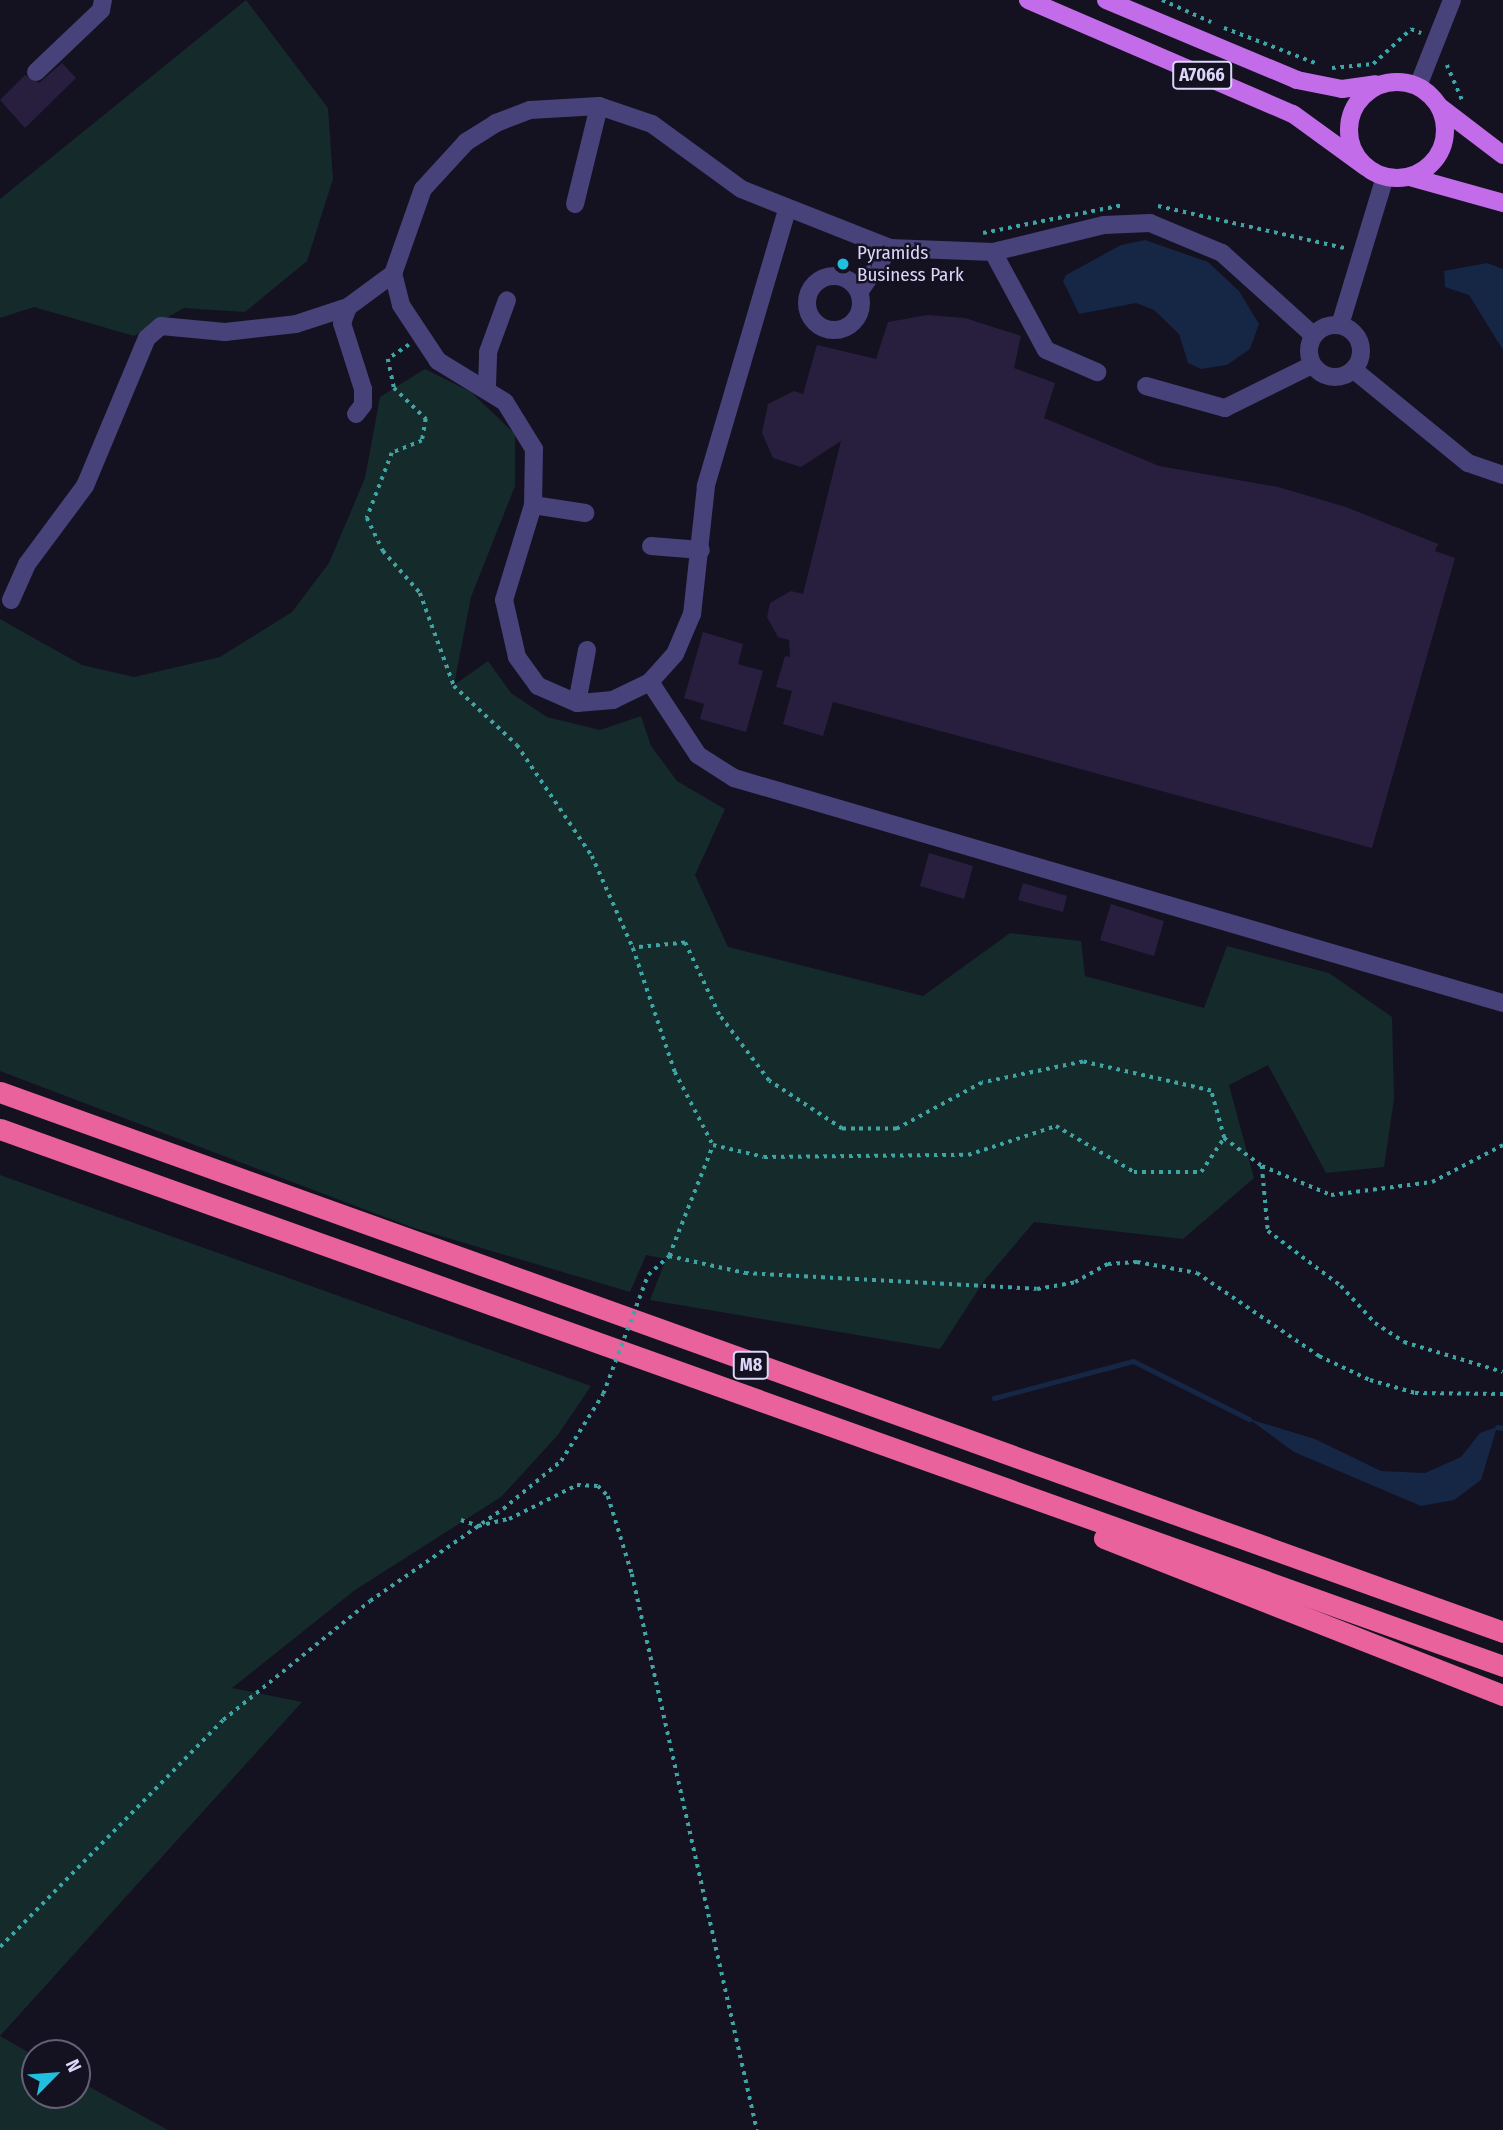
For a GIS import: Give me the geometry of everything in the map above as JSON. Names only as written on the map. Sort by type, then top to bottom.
[{"type":"highway","name":"M8","points":[[0,1092],[1503,1632]]},
{"type":"highway","name":"M8","points":[[0,1129],[1503,1666]]},
{"type":"highway","name":"M8","points":[[636,1356],[1503,1695]]},
{"type":"main road","name":"A7066","points":[[1028,0],[1293,114],[1366,167],[1385,177],[1410,177],[1503,203]]},
{"type":"main road","name":"A7066","points":[[1106,0],[1297,80],[1342,89],[1386,83],[1418,86]]},
{"type":"main road","points":[[1366,167],[1350,140],[1351,114],[1365,94],[1386,83]]},
{"type":"main road","points":[[1418,86],[1440,107],[1503,155]]},
{"type":"main road","points":[[1410,177],[1442,149],[1440,107]]},
{"type":"lane","points":[[36,72],[101,10],[103,0]]},
{"type":"lane","points":[[1418,86],[1432,38],[1452,0]]},
{"type":"lane","points":[[575,204],[599,106]]},
{"type":"lane","points":[[11,600],[27,564],[85,486],[147,338],[161,326],[225,332],[296,324],[348,307],[393,274],[423,189],[466,142],[530,110],[599,106],[652,124],[741,189],[788,210],[890,248],[993,252],[1104,225],[1150,223],[1222,253],[1313,335],[1312,365]]},
{"type":"lane","points":[[1340,325],[1385,177]]},
{"type":"lane","points":[[393,274],[419,339],[438,362],[487,386],[534,449],[533,505],[504,600],[505,625],[517,657],[538,686],[577,703],[613,700],[650,682],[675,654],[692,614],[706,486],[788,210]]},
{"type":"lane","points":[[859,292],[890,248]]},
{"type":"lane","points":[[993,252],[1045,350],[1097,372]]},
{"type":"lane","points":[[487,386],[488,352],[507,300]]},
{"type":"lane","points":[[348,307],[342,323],[363,389],[363,405],[356,414]]},
{"type":"lane","points":[[1313,335],[1340,325],[1355,333],[1361,348],[1354,370]]},
{"type":"lane","points":[[1312,365],[1334,377],[1354,370]]},
{"type":"lane","points":[[1146,386],[1224,408],[1312,365]]},
{"type":"lane","points":[[1354,370],[1468,463],[1503,475]]},
{"type":"lane","points":[[533,505],[585,513]]},
{"type":"lane","points":[[651,546],[701,550]]},
{"type":"lane","points":[[577,703],[587,650]]},
{"type":"lane","points":[[650,682],[698,755],[734,778],[1503,1003]]},
{"type":"path","points":[[1162,0],[1329,68],[1373,64],[1411,29],[1432,38]]},
{"type":"path","points":[[1448,59],[1447,72],[1472,113]]},
{"type":"path","points":[[419,339],[388,359],[394,388],[426,419],[422,441],[392,453],[367,518],[383,551],[420,593],[454,687],[517,745],[553,792],[592,856],[634,948],[674,1072],[713,1145],[764,1157],[968,1155],[1056,1126],[1134,1172],[1201,1172],[1224,1138]]},
{"type":"path","points":[[634,948],[685,943],[719,1015],[769,1081],[842,1129],[897,1129],[982,1083],[1083,1062],[1211,1091],[1224,1138],[1262,1166],[1331,1195],[1432,1182],[1503,1145]]},
{"type":"path","points":[[0,1947],[3,1940],[223,1720],[370,1601],[478,1526],[561,1461],[603,1394],[648,1275],[669,1256],[713,1145]]},
{"type":"path","points":[[1262,1166],[1268,1231],[1341,1286],[1375,1323],[1404,1342],[1503,1373]]},
{"type":"path","points":[[669,1256],[745,1273],[1037,1289],[1075,1282],[1108,1264],[1137,1262],[1197,1273],[1319,1356],[1370,1380],[1415,1393],[1503,1394]]},
{"type":"path","points":[[461,1520],[478,1526],[509,1519],[577,1485],[598,1486],[608,1496],[632,1574],[757,2130]]},
{"type":"green space","points":[[246,0],[328,108],[333,179],[307,261],[245,312],[184,308],[134,336],[34,307],[0,318],[0,199]]},
{"type":"green space","points":[[425,369],[471,392],[515,434],[515,486],[471,597],[454,685],[488,661],[511,693],[547,717],[600,730],[641,716],[651,746],[677,781],[725,809],[695,875],[728,947],[923,996],[1010,933],[1081,941],[1085,976],[1204,1008],[1227,946],[1329,973],[1392,1017],[1394,1099],[1384,1167],[1326,1173],[1268,1065],[1229,1085],[1254,1178],[1183,1239],[1034,1222],[984,1281],[940,1349],[650,1300],[666,1259],[646,1255],[630,1292],[411,1227],[0,1071],[0,619],[82,665],[134,677],[220,657],[292,612],[329,563],[365,478],[380,397]]},
{"type":"green space","points":[[0,1175],[591,1386],[557,1436],[501,1497],[355,1590],[232,1688],[302,1702],[0,2036]]},
{"type":"green space","points":[[0,2036],[21,2048],[21,2109],[91,2109],[91,2088],[168,2130],[0,2130]]},
{"type":"water","points":[[1145,240],[1208,262],[1239,291],[1259,324],[1250,349],[1227,365],[1201,369],[1188,363],[1179,334],[1154,310],[1136,303],[1079,314],[1063,281],[1066,275],[1121,245]]},
{"type":"water","points":[[1487,263],[1503,269],[1503,350],[1469,295],[1445,287],[1444,271]]},
{"type":"water","points":[[1249,1419],[1315,1439],[1381,1471],[1425,1473],[1461,1457],[1480,1433],[1497,1427],[1481,1480],[1454,1500],[1421,1506],[1294,1452]]},
{"type":"building","points":[[62,63],[76,78],[25,128],[0,100],[25,75],[39,83]]},
{"type":"building","points":[[927,315],[965,318],[1021,336],[1014,368],[1055,383],[1044,418],[1159,466],[1278,487],[1346,507],[1438,544],[1435,551],[1455,558],[1372,848],[833,702],[823,736],[783,724],[792,691],[776,687],[785,656],[790,657],[789,640],[778,637],[767,617],[770,603],[791,591],[803,594],[841,441],[801,467],[773,458],[762,433],[768,404],[794,391],[803,394],[817,345],[876,359],[888,322]]},
{"type":"building","points":[[703,632],[743,644],[738,664],[763,671],[746,732],[700,719],[704,704],[684,698]]},
{"type":"building","points":[[929,853],[973,866],[964,899],[920,886]]},
{"type":"building","points":[[1023,883],[1067,896],[1063,912],[1018,900]]},
{"type":"building","points":[[1111,904],[1164,921],[1154,956],[1100,940]]},
{"type":"waterway","points":[[994,1398],[1133,1361],[1249,1419]]},
{"type":"waterway","points":[[1497,1427],[1503,1428]]},
{"type":"place","name":"Pyramids Business Park","points":[[843,264]]}]
